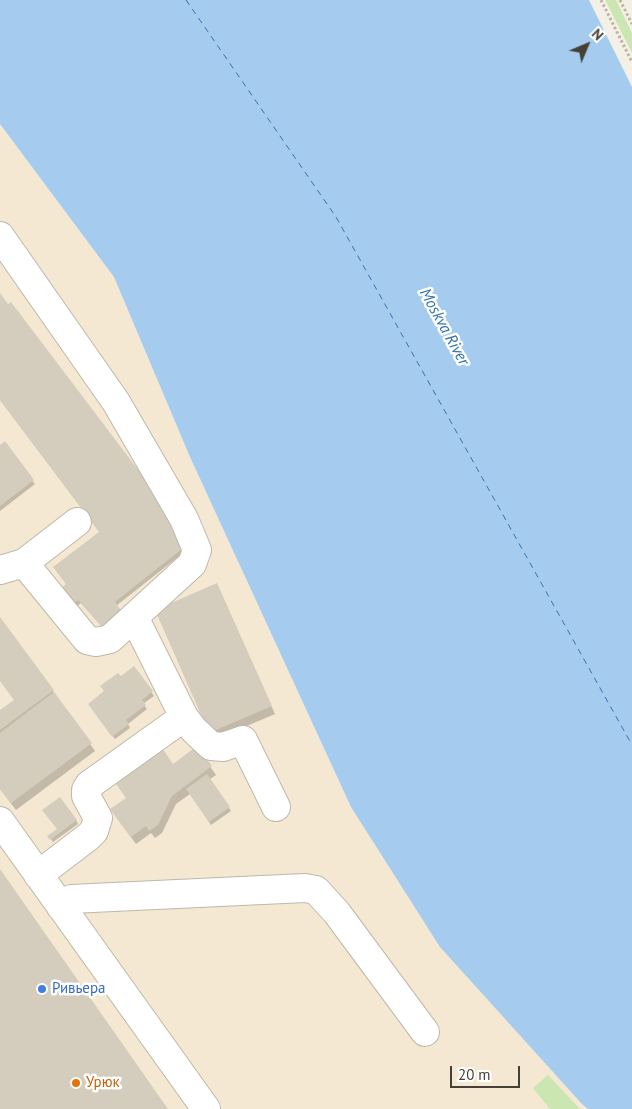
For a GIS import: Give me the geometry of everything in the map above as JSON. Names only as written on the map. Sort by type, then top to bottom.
[{"type":"lane","points":[[0,236],[116,402],[184,520],[197,550],[192,564],[110,639],[96,642],[87,640],[12,566],[78,522]]},
{"type":"lane","points":[[134,617],[184,717],[201,738],[211,746],[223,747],[243,740],[276,807]]},
{"type":"lane","points":[[38,875],[88,838],[94,831],[98,818],[86,796],[86,790],[89,785],[184,717]]},
{"type":"lane","points":[[0,821],[206,1109]]},
{"type":"lane","points":[[61,907],[71,899],[305,888],[316,890],[337,913],[425,1032]]},
{"type":"path","points":[[601,0],[632,62]]},
{"type":"path","points":[[620,0],[632,24]]},
{"type":"shaded area","points":[[0,124],[114,277],[190,457],[351,807],[588,1109],[0,1109]]},
{"type":"green space","points":[[605,0],[616,0],[632,33],[632,53]]},
{"type":"green space","points":[[548,1075],[580,1109],[550,1109],[533,1088]]},
{"type":"water","name":"Moskva River","points":[[0,0],[589,0],[632,87],[632,1109],[588,1109],[582,1104],[440,947],[351,807],[190,457],[114,277],[0,124]]},
{"type":"building","points":[[0,293],[8,304],[11,302],[192,541],[115,602],[122,612],[102,627],[78,600],[73,604],[61,588],[66,584],[53,567],[99,532],[0,400]]},
{"type":"building","points":[[5,441],[34,480],[0,506],[0,445]]},
{"type":"building","points":[[217,583],[272,706],[209,733],[155,610]]},
{"type":"building","points":[[0,617],[54,690],[0,730],[0,710],[14,700],[0,681]]},
{"type":"building","points":[[134,666],[153,691],[142,700],[146,705],[126,720],[129,724],[112,737],[88,704],[104,691],[100,686],[118,673],[121,676]]},
{"type":"building","points":[[54,692],[92,743],[11,803],[0,789],[0,733]]},
{"type":"building","points":[[197,746],[212,766],[172,796],[158,825],[149,831],[146,826],[131,837],[110,809],[126,798],[116,784],[163,749],[173,764]]},
{"type":"building","points":[[207,774],[230,807],[209,822],[186,789]]},
{"type":"building","points":[[60,797],[77,820],[50,840],[47,836],[57,829],[42,810]]},
{"type":"building","name":"Ривьера","points":[[0,869],[168,1109],[0,1109]]},
{"type":"ferry route","points":[[186,0],[336,217],[632,745]]},
{"type":"place","name":"Ривьера","points":[[42,989]]},
{"type":"place","name":"Урюк","points":[[76,1083]]}]
